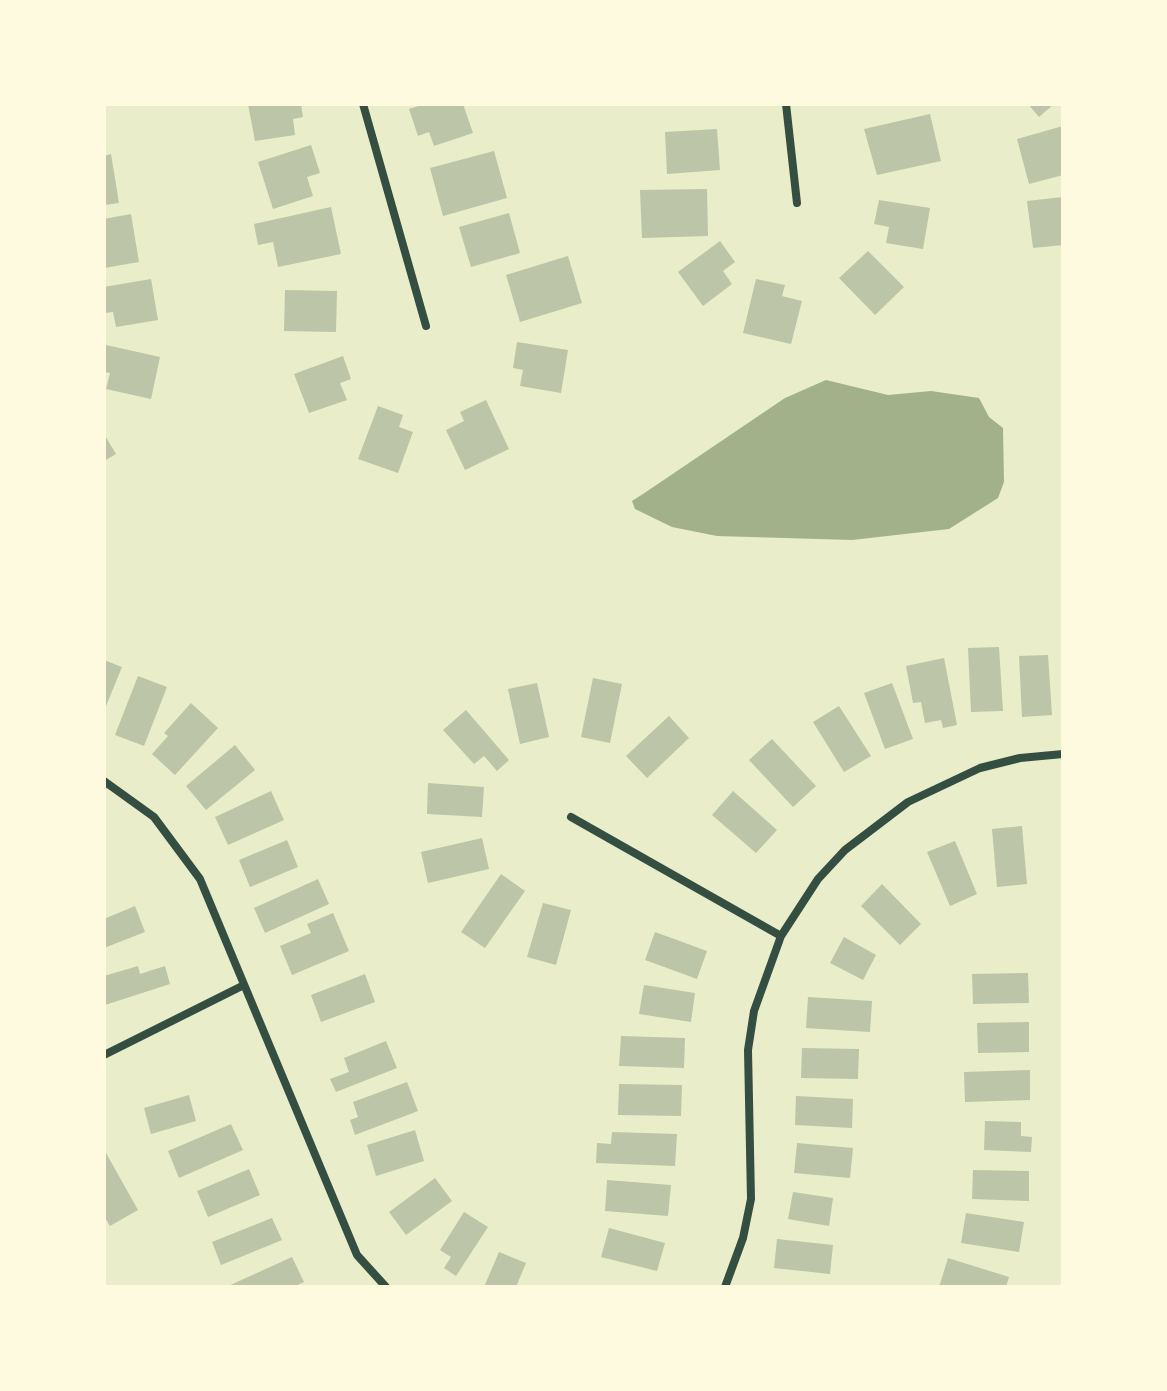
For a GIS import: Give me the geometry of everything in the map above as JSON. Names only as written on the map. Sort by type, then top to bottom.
[{"type":"street","points":[[363,104],[426,326]]},
{"type":"street","points":[[786,104],[797,203]]},
{"type":"street","points":[[725,1287],[743,1238],[751,1199],[748,1063],[754,1011],[765,972],[781,936],[818,879],[845,850],[908,802],[980,768],[1020,758],[1063,754]]},
{"type":"street","points":[[104,781],[154,817],[200,879],[357,1255],[386,1287]]},
{"type":"street","points":[[571,817],[781,936]]},
{"type":"street","points":[[104,1055],[244,985]]},
{"type":"shaded area","points":[[826,380],[888,395],[931,391],[979,398],[989,417],[1003,428],[1004,482],[998,498],[949,529],[852,540],[717,536],[672,527],[635,509],[632,501],[785,398]]},
{"type":"building","points":[[248,104],[301,104],[303,117],[293,119],[295,135],[255,141]]},
{"type":"building","points":[[425,104],[463,104],[473,133],[434,146],[429,132],[418,136],[409,109]]},
{"type":"building","points":[[1028,104],[1054,104],[1039,117]]},
{"type":"building","points":[[930,114],[941,161],[877,175],[864,129]]},
{"type":"building","points":[[1063,126],[1063,175],[1029,184],[1017,139]]},
{"type":"building","points":[[717,129],[720,170],[667,174],[665,132]]},
{"type":"building","points":[[311,145],[320,173],[307,177],[313,196],[273,209],[258,162]]},
{"type":"building","points":[[494,151],[507,198],[443,216],[430,168]]},
{"type":"building","points":[[111,154],[119,203],[104,205],[104,156]]},
{"type":"building","points":[[707,189],[708,236],[642,238],[640,190]]},
{"type":"building","points":[[1063,197],[1063,245],[1033,248],[1027,201]]},
{"type":"building","points":[[879,200],[930,208],[923,249],[886,243],[889,227],[874,224]]},
{"type":"building","points":[[331,207],[341,254],[278,267],[273,242],[258,245],[254,224]]},
{"type":"building","points":[[509,213],[520,253],[471,267],[459,227]]},
{"type":"building","points":[[131,214],[139,262],[104,268],[104,219]]},
{"type":"building","points":[[720,241],[735,262],[723,271],[732,284],[703,306],[678,272]]},
{"type":"building","points":[[868,251],[904,287],[875,315],[839,278]]},
{"type":"building","points":[[568,256],[582,303],[520,322],[506,275]]},
{"type":"building","points":[[151,279],[158,320],[116,327],[113,312],[104,313],[104,287]]},
{"type":"building","points":[[756,279],[785,285],[782,296],[802,301],[791,344],[743,333]]},
{"type":"building","points":[[285,290],[337,291],[336,332],[284,331]]},
{"type":"building","points":[[517,342],[568,350],[561,393],[520,386],[523,370],[513,368]]},
{"type":"building","points":[[106,345],[160,357],[151,399],[106,389],[110,373],[104,372]]},
{"type":"building","points":[[343,356],[351,379],[340,383],[347,400],[309,413],[294,374]]},
{"type":"building","points":[[486,400],[509,449],[465,470],[446,430],[464,421],[460,412]]},
{"type":"building","points":[[378,406],[403,415],[399,427],[413,432],[398,473],[358,459]]},
{"type":"building","points":[[104,434],[116,454],[104,461]]},
{"type":"building","points":[[999,647],[1003,711],[971,712],[968,648]]},
{"type":"building","points":[[1048,655],[1052,715],[1022,717],[1019,656]]},
{"type":"building","points":[[944,658],[957,725],[943,728],[941,720],[925,723],[921,702],[913,703],[906,666]]},
{"type":"building","points":[[104,660],[122,667],[104,711]]},
{"type":"building","points":[[138,676],[167,687],[144,746],[115,735]]},
{"type":"building","points":[[593,678],[622,684],[610,743],[581,737]]},
{"type":"building","points":[[537,683],[549,737],[520,744],[508,689]]},
{"type":"building","points":[[892,683],[913,739],[885,749],[864,693]]},
{"type":"building","points":[[191,703],[218,728],[175,775],[152,754],[168,736],[164,733]]},
{"type":"building","points":[[839,706],[871,756],[844,772],[813,722]]},
{"type":"building","points":[[466,710],[509,760],[497,771],[484,756],[474,764],[443,730]]},
{"type":"building","points":[[669,716],[689,738],[647,778],[626,756]]},
{"type":"building","points":[[772,739],[816,786],[793,807],[749,760]]},
{"type":"building","points":[[235,745],[255,770],[206,810],[186,786]]},
{"type":"building","points":[[428,783],[484,787],[482,817],[427,814]]},
{"type":"building","points":[[271,791],[284,820],[228,845],[215,817]]},
{"type":"building","points":[[733,791],[777,830],[756,853],[712,815]]},
{"type":"building","points":[[1022,826],[1027,884],[997,887],[992,829]]},
{"type":"building","points":[[482,838],[489,869],[428,883],[421,852]]},
{"type":"building","points":[[287,840],[298,867],[250,887],[239,860]]},
{"type":"building","points":[[955,841],[977,894],[950,906],[927,852]]},
{"type":"building","points":[[501,874],[525,891],[485,948],[461,932]]},
{"type":"building","points":[[318,879],[329,904],[265,933],[254,908]]},
{"type":"building","points":[[882,884],[921,924],[900,945],[861,906]]},
{"type":"building","points":[[543,903],[571,910],[556,965],[527,957]]},
{"type":"building","points":[[135,906],[145,932],[104,948],[104,919]]},
{"type":"building","points":[[333,913],[349,951],[292,975],[280,946],[311,933],[307,924]]},
{"type":"building","points":[[655,932],[707,951],[697,979],[645,960]]},
{"type":"building","points":[[844,937],[876,955],[863,980],[830,963]]},
{"type":"building","points":[[138,966],[140,974],[165,966],[170,984],[105,1005],[104,976]]},
{"type":"building","points":[[1028,973],[1029,1003],[973,1004],[972,974]]},
{"type":"building","points":[[365,974],[375,1002],[321,1022],[311,995]]},
{"type":"building","points":[[644,985],[695,993],[691,1022],[639,1014]]},
{"type":"building","points":[[808,997],[872,1001],[870,1032],[806,1028]]},
{"type":"building","points":[[1029,1022],[1029,1052],[978,1053],[977,1023]]},
{"type":"building","points":[[621,1036],[685,1038],[684,1068],[619,1066]]},
{"type":"building","points":[[386,1041],[397,1068],[336,1092],[330,1079],[349,1072],[344,1058]]},
{"type":"building","points":[[802,1048],[859,1049],[858,1079],[801,1078]]},
{"type":"building","points":[[1030,1070],[1030,1100],[965,1102],[964,1072]]},
{"type":"building","points":[[407,1082],[418,1111],[355,1135],[350,1120],[358,1117],[353,1102]]},
{"type":"building","points":[[619,1084],[682,1085],[681,1116],[618,1115]]},
{"type":"building","points":[[189,1095],[196,1121],[151,1134],[144,1108]]},
{"type":"building","points":[[796,1096],[853,1099],[852,1128],[795,1125]]},
{"type":"building","points":[[985,1121],[1021,1122],[1021,1136],[1032,1137],[1031,1152],[984,1150]]},
{"type":"building","points":[[231,1124],[243,1150],[179,1178],[168,1151]]},
{"type":"building","points":[[415,1130],[424,1161],[376,1176],[367,1145]]},
{"type":"building","points":[[612,1132],[677,1134],[675,1166],[596,1163],[597,1143],[611,1144]]},
{"type":"building","points":[[797,1143],[853,1148],[850,1178],[794,1173]]},
{"type":"building","points":[[106,1153],[138,1210],[110,1226],[104,1216]]},
{"type":"building","points":[[249,1169],[260,1195],[208,1217],[197,1191]]},
{"type":"building","points":[[973,1170],[1029,1171],[1029,1201],[972,1199]]},
{"type":"building","points":[[435,1178],[452,1201],[406,1235],[389,1212]]},
{"type":"building","points":[[607,1180],[671,1185],[668,1216],[605,1211]]},
{"type":"building","points":[[793,1192],[833,1198],[829,1226],[788,1219]]},
{"type":"building","points":[[464,1212],[488,1227],[456,1276],[444,1268],[451,1257],[440,1250]]},
{"type":"building","points":[[966,1213],[1024,1222],[1019,1252],[961,1243]]},
{"type":"building","points":[[272,1218],[282,1240],[221,1265],[212,1242]]},
{"type":"building","points":[[609,1228],[665,1243],[657,1271],[601,1257]]},
{"type":"building","points":[[777,1239],[833,1245],[830,1274],[774,1268]]},
{"type":"building","points":[[499,1252],[526,1263],[516,1287],[484,1287]]},
{"type":"building","points":[[292,1257],[304,1282],[293,1287],[226,1287]]},
{"type":"building","points":[[948,1258],[1009,1277],[1006,1287],[939,1287]]}]
